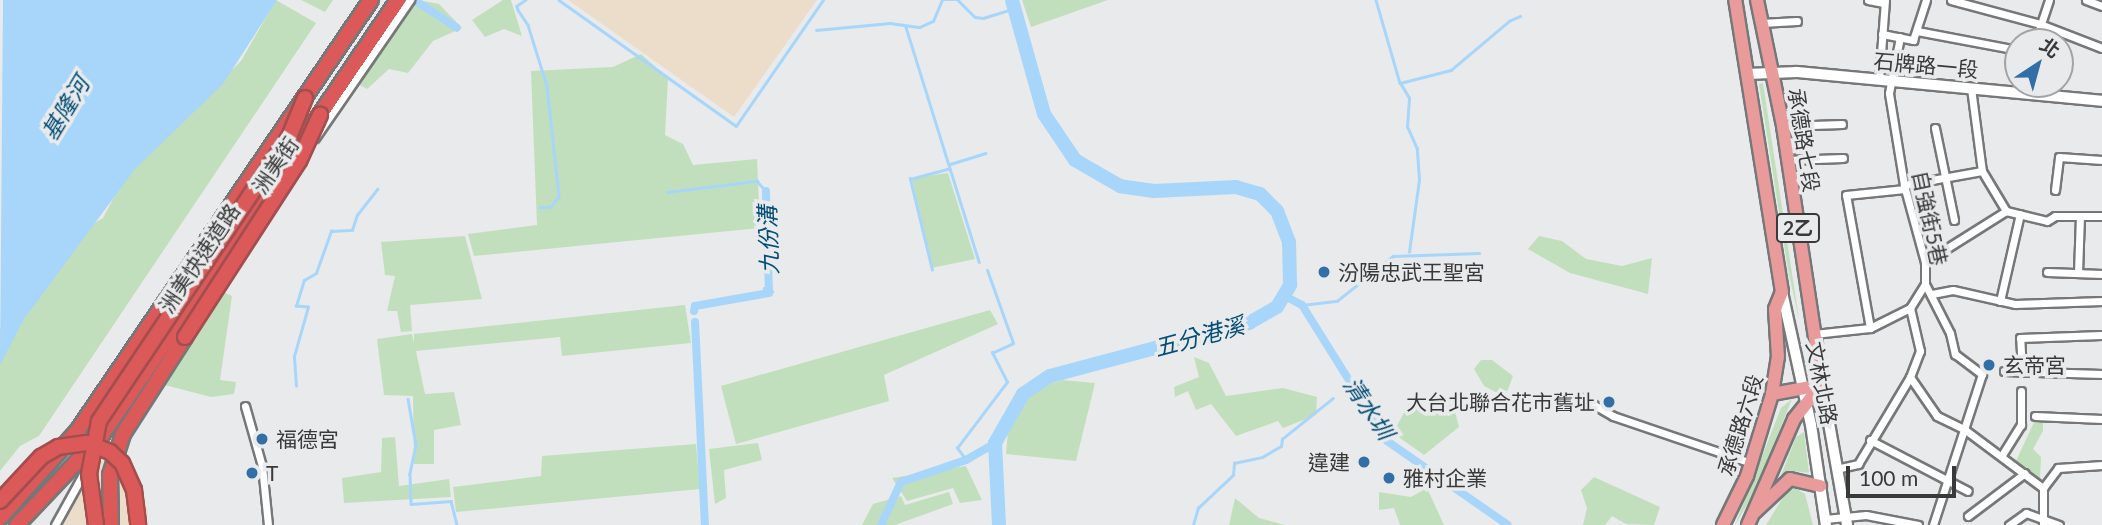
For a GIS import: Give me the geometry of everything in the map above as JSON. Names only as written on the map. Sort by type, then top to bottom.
[{"type":"highway","name":"洲美快速道路","points":[[0,518],[78,430],[371,0]]},
{"type":"highway","points":[[379,28],[392,0]]},
{"type":"highway","name":"洲美快速道路","points":[[17,525],[102,435],[398,0]]},
{"type":"highway","points":[[96,525],[89,474],[99,421],[289,137],[305,98]]},
{"type":"highway","points":[[111,525],[110,475],[123,434],[299,162],[320,115]]},
{"type":"highway","points":[[0,501],[41,457],[58,447],[87,443],[110,452],[122,463],[134,489],[138,525]]},
{"type":"main road","name":"2乙","points":[[1735,0],[1782,292]]},
{"type":"main road","name":"承德路七段","points":[[1756,0],[1783,126],[1822,384]]},
{"type":"main road","name":"石牌路一段","points":[[1747,74],[1773,72],[1971,88],[2004,88]]},
{"type":"main road","name":"石牌路一段","points":[[2074,97],[2102,102]]},
{"type":"main road","name":"文林北路","points":[[1782,292],[1804,388],[1825,522]]},
{"type":"main road","name":"承德路六段","points":[[1723,525],[1751,463],[1772,394],[1778,357],[1775,309],[1782,292]]},
{"type":"main road","name":"文林北路","points":[[1822,384],[1846,521]]},
{"type":"main road","points":[[1772,394],[1822,384]]},
{"type":"main road","points":[[1806,402],[1822,384]]},
{"type":"main road","name":"承德路六段","points":[[1748,525],[1783,442],[1806,402]]},
{"type":"main road","points":[[1755,513],[1790,479],[1820,486]]},
{"type":"street","name":"洲美街","points":[[55,525],[74,485],[410,0]]},
{"type":"street","points":[[1868,0],[1885,1],[1882,34],[1885,82]]},
{"type":"street","points":[[1882,34],[1913,40],[1926,0]]},
{"type":"street","points":[[1951,0],[1966,1],[2039,24],[2102,48]]},
{"type":"street","points":[[2038,28],[2049,0]]},
{"type":"street","points":[[2086,0],[2102,6]]},
{"type":"street","points":[[1760,23],[1797,21]]},
{"type":"street","points":[[1917,31],[2004,47]]},
{"type":"street","points":[[1885,82],[1900,37]]},
{"type":"street","name":"自強街5巷","points":[[1885,82],[1905,187],[1925,262],[1926,284],[1910,308]]},
{"type":"street","points":[[1971,88],[1982,170],[2006,211]]},
{"type":"street","points":[[1783,126],[1842,124]]},
{"type":"street","points":[[1936,128],[1943,177],[1954,220]]},
{"type":"street","points":[[2055,190],[2059,157],[2102,160]]},
{"type":"street","points":[[1788,160],[1843,158]]},
{"type":"street","points":[[1870,328],[1846,195],[1905,187],[1982,170]]},
{"type":"street","points":[[1925,262],[2006,211],[2048,221],[2054,216],[2102,216]]},
{"type":"street","points":[[2000,301],[2020,214]]},
{"type":"street","points":[[2078,273],[2080,216]]},
{"type":"street","points":[[2047,272],[2102,274]]},
{"type":"street","points":[[1926,284],[1955,354],[1982,374],[1933,525]]},
{"type":"street","points":[[1932,294],[1953,290],[2000,301],[2102,301]]},
{"type":"street","points":[[1814,334],[1870,328],[1910,308],[1920,351],[1910,377],[1858,464],[1835,469]]},
{"type":"street","points":[[2022,372],[2020,338],[2101,335]]},
{"type":"street","points":[[2004,370],[2102,374]]},
{"type":"street","points":[[1910,377],[1937,416],[1964,429],[2043,488]]},
{"type":"street","points":[[2002,455],[2021,425],[2021,391]]},
{"type":"street","points":[[1583,398],[1613,416],[1751,463]]},
{"type":"street","points":[[245,406],[262,466],[268,525]]},
{"type":"street","points":[[2035,416],[2102,419]]},
{"type":"street","points":[[1870,440],[1947,483],[1968,491]]},
{"type":"street","points":[[2043,522],[2043,488],[2058,468],[2102,465]]},
{"type":"street","points":[[1968,516],[2025,473]]},
{"type":"street","points":[[2009,525],[2026,513],[2043,522],[2059,525]]},
{"type":"street","points":[[1825,522],[1894,518],[1918,525]]},
{"type":"shaded area","points":[[568,0],[817,0],[734,117]]},
{"type":"shaded area","points":[[101,460],[131,472],[148,510],[146,525],[61,525]]},
{"type":"green space","points":[[276,0],[316,23],[39,436],[20,446],[0,471],[0,329],[91,225],[103,218],[124,178],[241,61]]},
{"type":"green space","points":[[301,0],[333,0],[325,12]]},
{"type":"green space","points":[[418,0],[439,4],[462,28],[433,41],[408,73],[389,69],[367,89],[358,84]]},
{"type":"green space","points":[[503,0],[511,0],[522,36],[504,29],[485,37],[472,20]]},
{"type":"green space","points":[[1022,0],[1108,0],[1031,27]]},
{"type":"green space","points":[[641,54],[668,78],[665,135],[683,144],[693,165],[757,159],[760,228],[474,256],[468,234],[537,225],[531,71],[613,67]]},
{"type":"green space","points":[[1763,83],[1799,319],[1788,270],[1759,84]]},
{"type":"green space","points":[[948,173],[975,259],[931,268],[912,178]]},
{"type":"green space","points":[[465,236],[482,299],[410,305],[412,331],[401,332],[397,311],[387,311],[395,276],[385,275],[381,242]]},
{"type":"green space","points":[[1539,236],[1562,241],[1586,259],[1622,266],[1652,258],[1648,294],[1570,273],[1528,249]]},
{"type":"green space","points":[[223,292],[232,296],[220,380],[236,382],[234,394],[211,397],[161,384]]},
{"type":"green space","points":[[685,305],[691,343],[562,356],[560,337],[416,351],[425,394],[454,392],[461,425],[434,430],[434,464],[414,464],[413,396],[384,395],[377,339],[412,334],[414,343],[414,334]]},
{"type":"green space","points":[[990,310],[998,324],[884,375],[889,401],[736,444],[721,386]]},
{"type":"green space","points":[[1194,357],[1209,363],[1226,396],[1283,388],[1317,397],[1316,415],[1283,428],[1278,421],[1236,436],[1211,404],[1196,410],[1188,391],[1175,397],[1174,387],[1199,377]]},
{"type":"green space","points":[[1481,360],[1492,360],[1513,376],[1505,397],[1484,386],[1474,369]]},
{"type":"green space","points":[[1062,380],[1095,383],[1076,461],[1006,454],[1009,419],[1037,388]]},
{"type":"green space","points":[[1792,399],[1754,493],[1735,525],[1781,408]]},
{"type":"green space","points":[[1410,402],[1433,413],[1453,404],[1459,427],[1424,455],[1393,433]]},
{"type":"green space","points":[[2035,420],[2043,420],[2043,431],[2033,449],[2041,457],[2040,480],[2016,461]]},
{"type":"green space","points":[[1804,432],[1809,473],[1793,471],[1780,478],[1796,437]]},
{"type":"green space","points":[[395,437],[399,486],[449,479],[451,497],[344,503],[342,478],[381,472],[382,438]]},
{"type":"green space","points":[[758,443],[762,460],[724,470],[726,498],[715,504],[709,449]]},
{"type":"green space","points":[[696,444],[700,489],[456,512],[453,487],[541,476],[542,456]]},
{"type":"green space","points":[[966,466],[982,500],[960,503],[953,488],[907,501],[892,478]]},
{"type":"green space","points":[[1594,477],[1660,507],[1654,525],[1626,524],[1612,516],[1605,525],[1583,525],[1587,508],[1581,490]]},
{"type":"green space","points":[[1427,488],[1444,525],[1400,525],[1394,508],[1379,510],[1379,492],[1411,497]]},
{"type":"green space","points":[[1795,488],[1805,494],[1813,525],[1766,525],[1785,494]]},
{"type":"green space","points":[[949,492],[953,504],[895,525],[862,525],[873,504],[901,496],[905,505]]},
{"type":"green space","points":[[1235,498],[1259,518],[1285,525],[1229,525]]},
{"type":"water","name":"基隆河","points":[[3,0],[277,0],[223,84],[135,169],[24,319],[0,365]]},
{"type":"waterway","points":[[526,0],[517,6],[528,25],[547,86],[559,197],[551,207],[540,208]]},
{"type":"waterway","points":[[559,0],[736,126],[823,0]]},
{"type":"waterway","points":[[816,30],[890,23],[920,27],[933,21],[942,0],[958,0],[975,17],[983,18],[1016,8]]},
{"type":"waterway","name":"五分港溪","points":[[999,525],[995,443],[1023,394],[1050,376],[1249,323],[1277,307],[1290,285],[1289,242],[1277,211],[1260,194],[1236,187],[1154,191],[1120,186],[1075,160],[1044,114],[1012,0]]},
{"type":"waterway","points":[[1376,0],[1400,83]]},
{"type":"waterway","points":[[419,3],[457,28]]},
{"type":"waterway","points":[[1409,252],[1419,180],[1417,149],[1407,127],[1409,98],[1400,83],[1451,70],[1509,21],[1520,16]]},
{"type":"waterway","points":[[906,27],[979,262]]},
{"type":"waterway","points":[[950,164],[985,153]]},
{"type":"waterway","points":[[932,270],[910,179],[948,169]]},
{"type":"waterway","points":[[667,192],[757,181],[766,191]]},
{"type":"waterway","points":[[296,386],[294,356],[308,307],[296,306],[304,280],[316,273],[331,231],[352,230],[357,215],[377,189]]},
{"type":"waterway","name":"九份溝","points":[[694,311],[695,306],[769,293],[766,191]]},
{"type":"waterway","points":[[1302,305],[1337,301],[1393,256],[1479,253]]},
{"type":"waterway","name":"九份溝","points":[[966,460],[957,448],[1007,382],[992,353],[1013,343],[987,270]]},
{"type":"waterway","name":"九份溝","points":[[764,288],[772,291]]},
{"type":"waterway","name":"清水圳","points":[[1285,296],[1302,305],[1387,441],[1508,525]]},
{"type":"waterway","points":[[695,322],[705,525]]},
{"type":"waterway","points":[[1193,525],[1198,508],[1233,475],[1234,463],[1262,457],[1281,446],[1282,439],[1333,398]]},
{"type":"waterway","points":[[408,399],[416,445],[410,474],[411,504],[451,501],[457,525]]},
{"type":"waterway","points":[[881,525],[901,482],[966,460],[995,443]]},
{"type":"place","name":"汾陽忠武王聖宮","points":[[1324,272]]},
{"type":"place","name":"玄帝宮","points":[[1989,365]]},
{"type":"place","name":"大台北聯合花市舊址","points":[[1609,402]]},
{"type":"place","name":"福德宮","points":[[262,439]]},
{"type":"place","name":"違建","points":[[1364,462]]},
{"type":"place","name":"T","points":[[252,473]]},
{"type":"place","name":"雅村企業","points":[[1389,478]]}]
